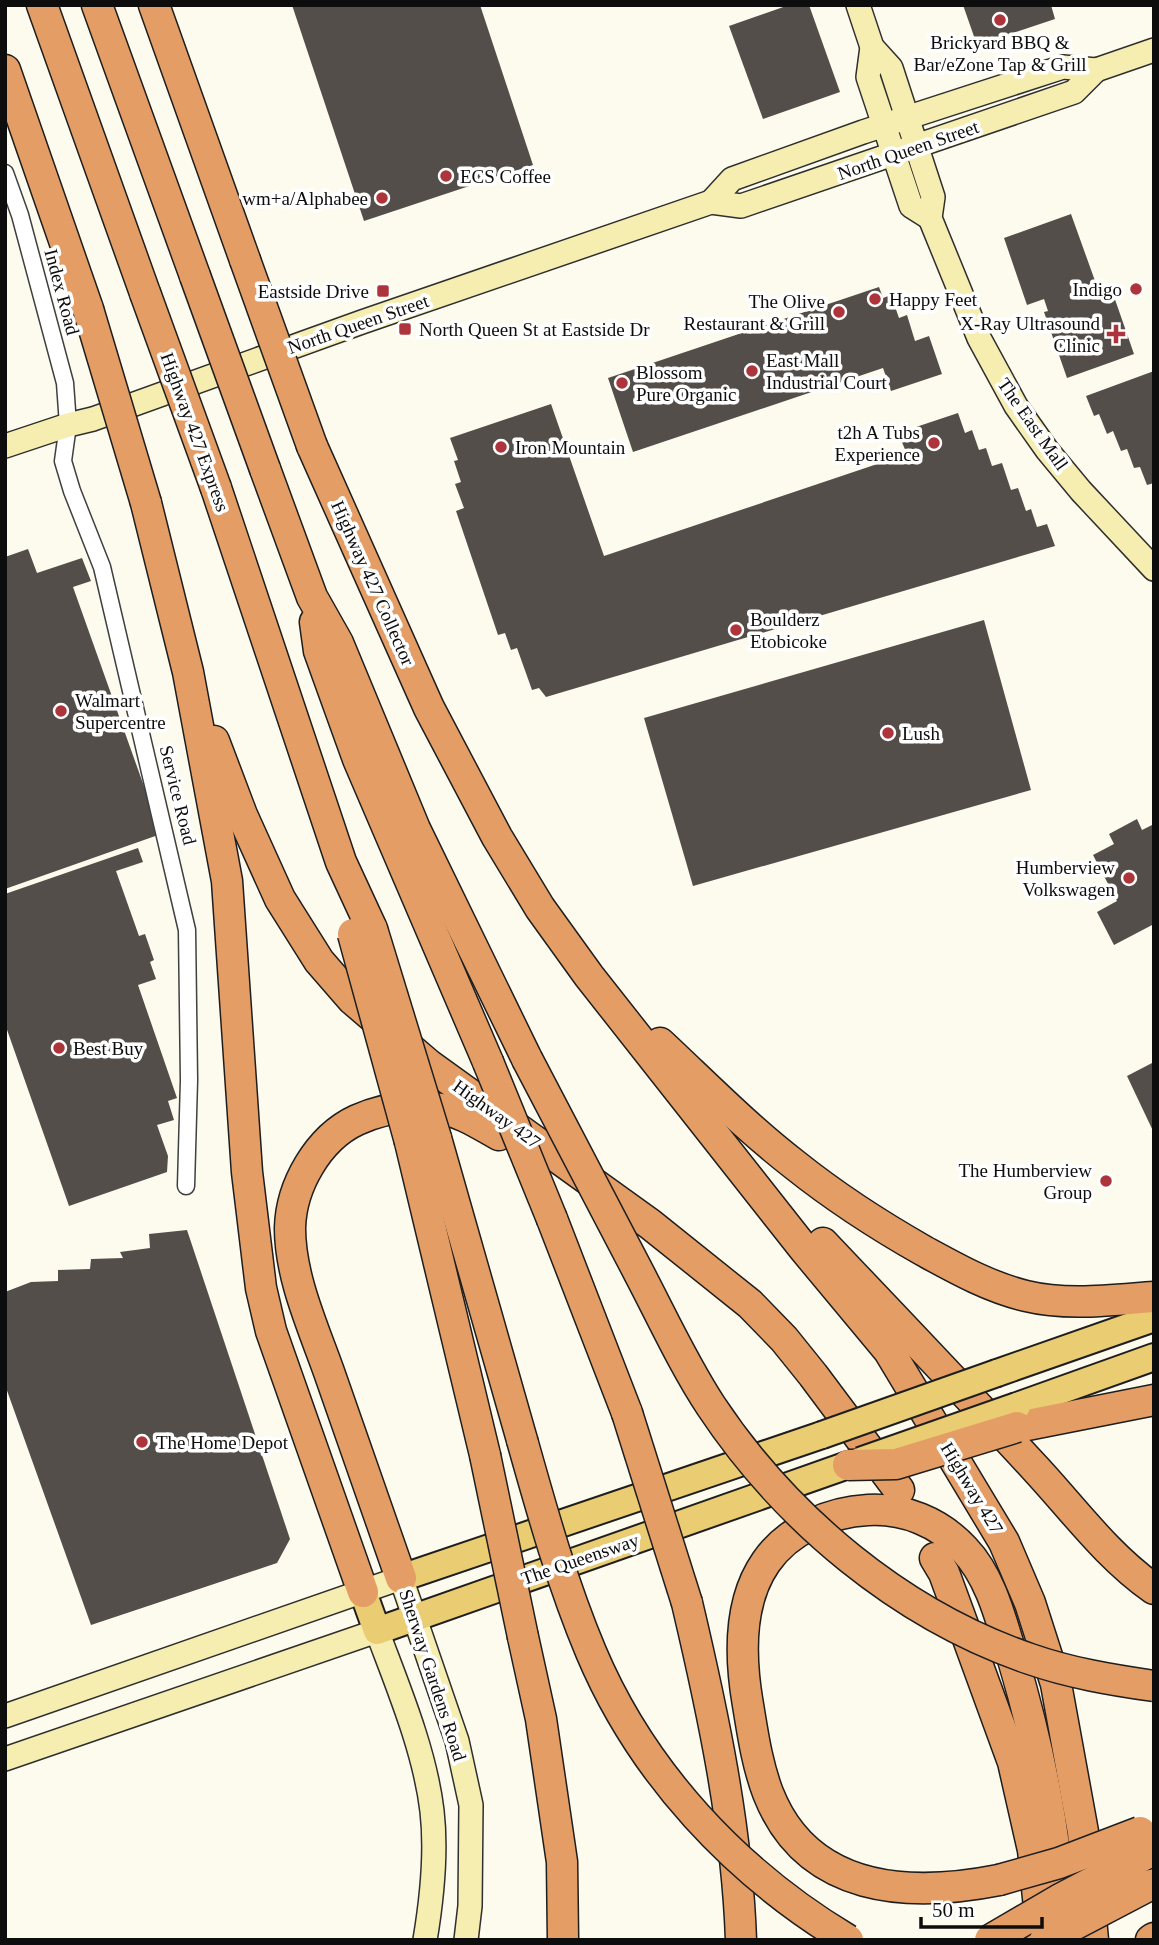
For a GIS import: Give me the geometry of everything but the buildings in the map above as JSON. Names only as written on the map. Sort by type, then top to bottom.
[{"type":"highway","name":"Highway 427 Express","points":[[42,5],[216,488],[363,931],[423,1140]]},
{"type":"highway","points":[[97,5],[312,597],[338,643],[415,829],[527,1059],[710,1404],[757,1465],[807,1520],[872,1574],[907,1598],[985,1641],[1029,1658],[1077,1673],[1154,1686]]},
{"type":"highway","name":"Highway 427 Collector","points":[[154,5],[312,446],[429,708],[540,908],[589,976],[693,1108]]},
{"type":"highway","points":[[5,70],[88,309],[146,503],[188,672],[227,881],[247,1172],[261,1288],[271,1331],[363,1592]]},
{"type":"highway","points":[[312,597],[319,651],[358,759],[488,1062],[627,1413],[687,1603],[710,1701],[728,1807],[740,1908],[741,1940]]},
{"type":"highway","name":"Highway 427","points":[[188,672],[242,815],[274,887],[319,961],[352,999],[429,1065],[650,1224],[750,1304],[784,1339],[899,1490]]},
{"type":"highway","points":[[589,976],[754,1132],[797,1167],[891,1232],[967,1275],[1027,1296],[1074,1301],[1154,1297]]},
{"type":"highway","points":[[401,1578],[305,1304],[296,1268],[290,1230],[291,1215],[302,1179],[310,1164],[335,1135],[353,1122],[375,1112],[422,1107],[440,1110],[465,1116],[650,1224]]},
{"type":"highway","points":[[693,1108],[924,1349],[1100,1542],[1154,1589]]},
{"type":"highway","name":"Highway 427","points":[[693,1108],[889,1351],[1009,1553],[1030,1603],[1056,1684],[1083,1832],[1093,1940]]},
{"type":"highway","points":[[423,1140],[522,1440],[549,1535],[583,1632],[613,1698],[671,1787],[735,1856],[791,1903],[848,1940]]},
{"type":"highway","points":[[423,1140],[485,1455],[541,1719],[562,1862],[563,1940]]},
{"type":"highway","points":[[848,1465],[896,1464],[1017,1416],[1154,1400]]},
{"type":"highway","points":[[1062,1940],[1054,1841],[1034,1735],[996,1606],[973,1560],[947,1533],[920,1518],[885,1509],[858,1510],[829,1517],[806,1527],[775,1550],[751,1591],[746,1612],[746,1693],[755,1751],[776,1810],[798,1841],[814,1856],[851,1877],[884,1885],[935,1889],[999,1880],[1059,1863],[1149,1840]]},
{"type":"highway","points":[[935,1558],[948,1585],[1013,1762],[1028,1822],[1044,1940],[1152,1884]]},
{"type":"highway","points":[[998,1727],[1017,1850],[1024,1940]]},
{"type":"highway","points":[[990,1940],[1062,1898],[1149,1840]]},
{"type":"main road","name":"The East Mall","points":[[858,5],[872,47],[891,68],[933,197],[930,218],[979,338],[1016,405],[1069,477],[1154,569]]},
{"type":"main road","name":"The East Mall","points":[[872,47],[868,77],[911,206],[930,218]]},
{"type":"main road","name":"North Queen Street","points":[[711,202],[732,179],[885,125],[1063,67],[1096,70],[1154,50]]},
{"type":"main road","name":"North Queen Street","points":[[5,446],[93,419],[316,338],[711,202],[741,206],[1074,92],[1096,70]]},
{"type":"main road","name":"The Queensway","points":[[5,1716],[1154,1318]]},
{"type":"main road","points":[[1017,1416],[1154,1356]]},
{"type":"main road","name":"The Queensway","points":[[5,1759],[848,1465]]},
{"type":"main road","name":"Sherway Gardens Road","points":[[401,1578],[457,1741],[471,1805],[470,1906],[466,1940]]},
{"type":"main road","name":"Sherway Gardens Road","points":[[363,1592],[422,1760],[432,1810],[434,1860],[425,1940]]},
{"type":"street","name":"Index Road","points":[[5,173],[20,215],[65,383],[68,425]]},
{"type":"street","name":"Service Road","points":[[68,425],[63,461],[102,566],[187,930],[187,1186]]},
{"type":"place","name":"Brickyard BBQ & Bar/eZone Tap & Grill","points":[[1000,20]]},
{"type":"place","name":"ECS Coffee","points":[[446,176]]},
{"type":"place","name":"wm+a/Alphabee","points":[[382,198]]},
{"type":"place","name":"Indigo","points":[[1136,289]]},
{"type":"place","name":"Eastside Drive","points":[[383,291]]},
{"type":"place","name":"Happy Feet","points":[[875,299]]},
{"type":"place","name":"The Olive Restaurant & Grill","points":[[839,312]]},
{"type":"place","name":"North Queen St at Eastside Dr","points":[[405,329]]},
{"type":"place","name":"X-Ray Ultrasound Clinic","points":[[1116,334]]},
{"type":"place","name":"East Mall Industrial Court","points":[[752,371]]},
{"type":"place","name":"Blossom Pure Organic","points":[[622,383]]},
{"type":"place","name":"t2h A Tubs Experience","points":[[934,443]]},
{"type":"place","name":"Iron Mountain","points":[[501,447]]},
{"type":"place","name":"Boulderz Etobicoke","points":[[736,630]]},
{"type":"place","name":"Walmart Supercentre","points":[[61,711]]},
{"type":"place","name":"Lush","points":[[888,733]]},
{"type":"place","name":"Humberview Volkswagen","points":[[1129,878]]},
{"type":"place","name":"Best Buy","points":[[59,1048]]},
{"type":"place","name":"The Humberview Group","points":[[1106,1181]]},
{"type":"place","name":"The Home Depot","points":[[142,1442]]}]
